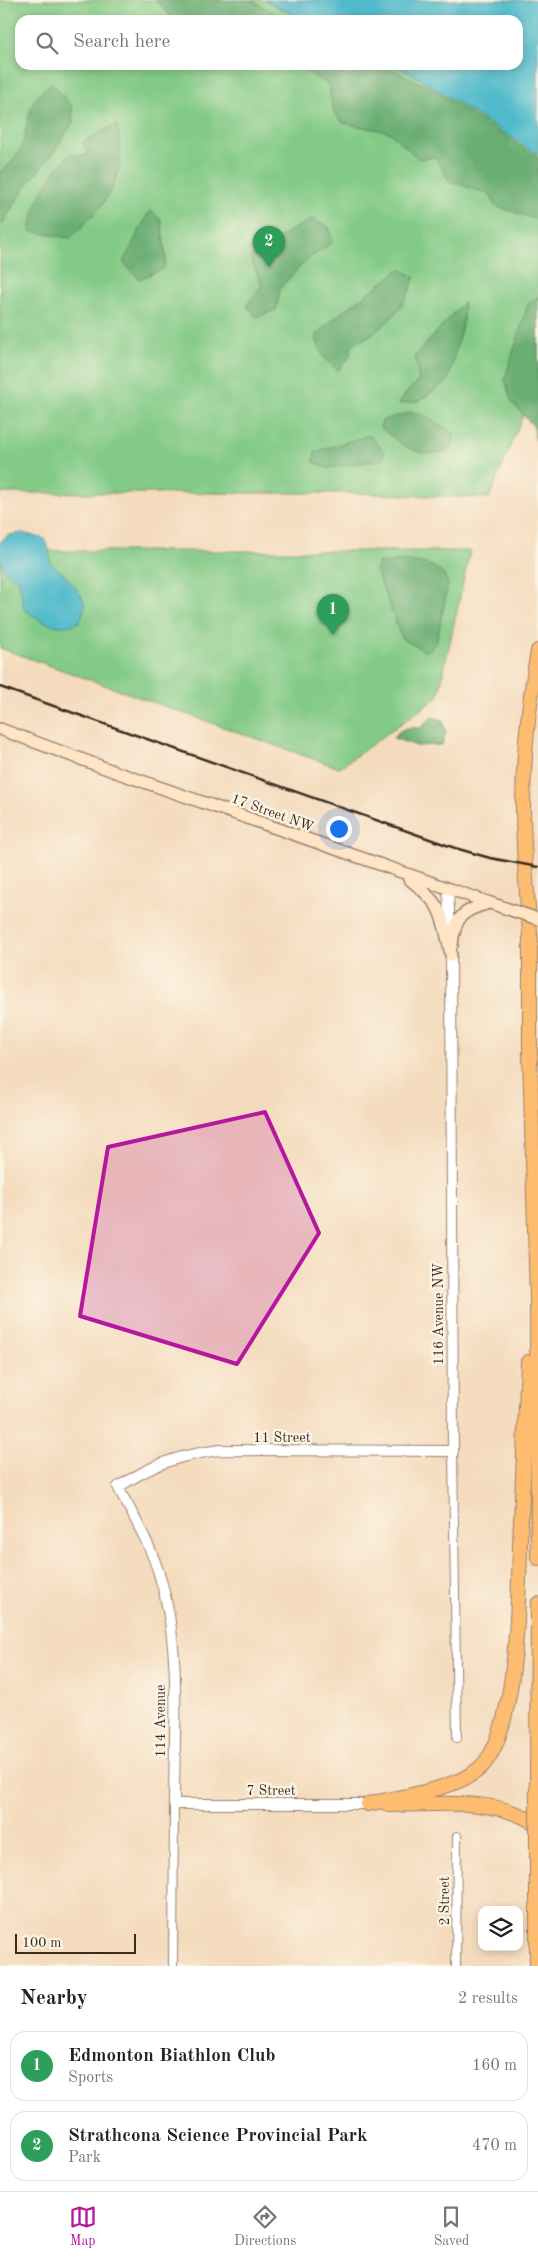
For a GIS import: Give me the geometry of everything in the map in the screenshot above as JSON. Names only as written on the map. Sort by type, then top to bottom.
[{"type":"highway","points":[[538,651],[532,689],[523,791],[524,847],[538,1035]]},
{"type":"highway","points":[[530,935],[538,1558]]},
{"type":"highway","points":[[368,1804],[449,1784],[467,1776],[479,1769],[488,1759],[496,1743],[506,1708],[513,1656],[529,1350],[536,1296]]},
{"type":"highway","points":[[537,1966],[538,1604]]},
{"type":"highway","points":[[368,1804],[484,1806],[514,1812],[538,1825]]},
{"type":"main road","name":"17 Street NW","points":[[0,729],[448,890],[538,919]]},
{"type":"main road","points":[[400,873],[429,895],[437,905],[443,918],[451,956]]},
{"type":"main road","points":[[451,956],[454,925],[464,914],[476,906],[490,903]]},
{"type":"street","name":"116 Avenue NW","points":[[448,890],[451,956],[453,1451],[457,1738]]},
{"type":"street","name":"11 Street","points":[[118,1487],[139,1474],[173,1459],[188,1454],[220,1450],[453,1451]]},
{"type":"street","name":"114 Avenue","points":[[118,1487],[147,1543],[160,1575],[168,1605],[173,1638],[173,1966]]},
{"type":"street","name":"7 Street","points":[[174,1804],[368,1804]]},
{"type":"street","name":"2 Street","points":[[456,1966],[457,1836]]},
{"type":"highlighted area","points":[[265,1112],[319,1233],[237,1364],[80,1316],[108,1147]]},
{"type":"green space","points":[[0,0],[265,0],[294,15],[15,15],[15,70],[404,70],[538,155],[538,379],[489,498],[345,493],[0,493]]},
{"type":"green space","points":[[156,0],[252,0],[277,15],[170,15]]},
{"type":"green space","points":[[304,70],[393,70],[429,87],[538,158],[538,220],[495,206],[491,195],[449,181],[435,157],[419,159],[389,132],[343,123],[333,111],[328,84]]},
{"type":"green space","points":[[52,83],[72,107],[73,122],[53,153],[25,187],[0,227],[0,172],[17,155],[22,146],[35,100]]},
{"type":"green space","points":[[117,124],[120,148],[117,177],[105,200],[89,220],[70,238],[30,231],[39,199],[49,180],[62,162],[70,154],[88,155],[83,142]]},
{"type":"green space","points":[[150,210],[161,220],[166,260],[163,269],[139,279],[123,262]]},
{"type":"green space","points":[[312,219],[329,227],[332,243],[306,260],[280,288],[276,310],[256,317],[247,305],[262,285],[250,258],[279,237]]},
{"type":"green space","points":[[400,269],[415,277],[405,300],[383,326],[352,345],[350,356],[338,371],[323,356],[315,336],[333,319]]},
{"type":"green space","points":[[538,297],[538,438],[535,439],[534,427],[511,401],[505,379],[528,304]]},
{"type":"green space","points":[[464,302],[463,321],[448,381],[419,401],[399,404],[406,393],[419,380],[415,356]]},
{"type":"green space","points":[[412,412],[425,416],[453,433],[454,440],[451,450],[429,453],[420,452],[404,445],[380,427],[383,420]]},
{"type":"green space","points":[[369,435],[385,452],[382,460],[328,468],[314,462],[315,452]]},
{"type":"green space","points":[[0,551],[470,551],[438,697],[339,768],[0,648]]},
{"type":"green space","points":[[404,560],[425,564],[437,569],[442,573],[448,585],[436,643],[427,652],[402,639],[376,570],[378,563]]},
{"type":"green space","points":[[432,717],[443,720],[446,733],[442,745],[417,746],[393,738],[405,729],[420,728]]},
{"type":"water","points":[[265,0],[538,0],[538,155],[404,70],[523,70],[523,15],[294,15]]},
{"type":"water","points":[[22,533],[45,539],[49,549],[51,564],[60,571],[82,598],[84,608],[79,622],[71,625],[57,626],[37,618],[24,609],[19,581],[8,574],[2,566],[0,550],[0,542],[9,535]]},
{"type":"railway","points":[[0,687],[455,848],[490,858],[538,867]]},
{"type":"place","name":"Strathcona Science Provincial Park","points":[[269,267]]},
{"type":"place","name":"Edmonton Biathlon Club","points":[[333,635]]}]
